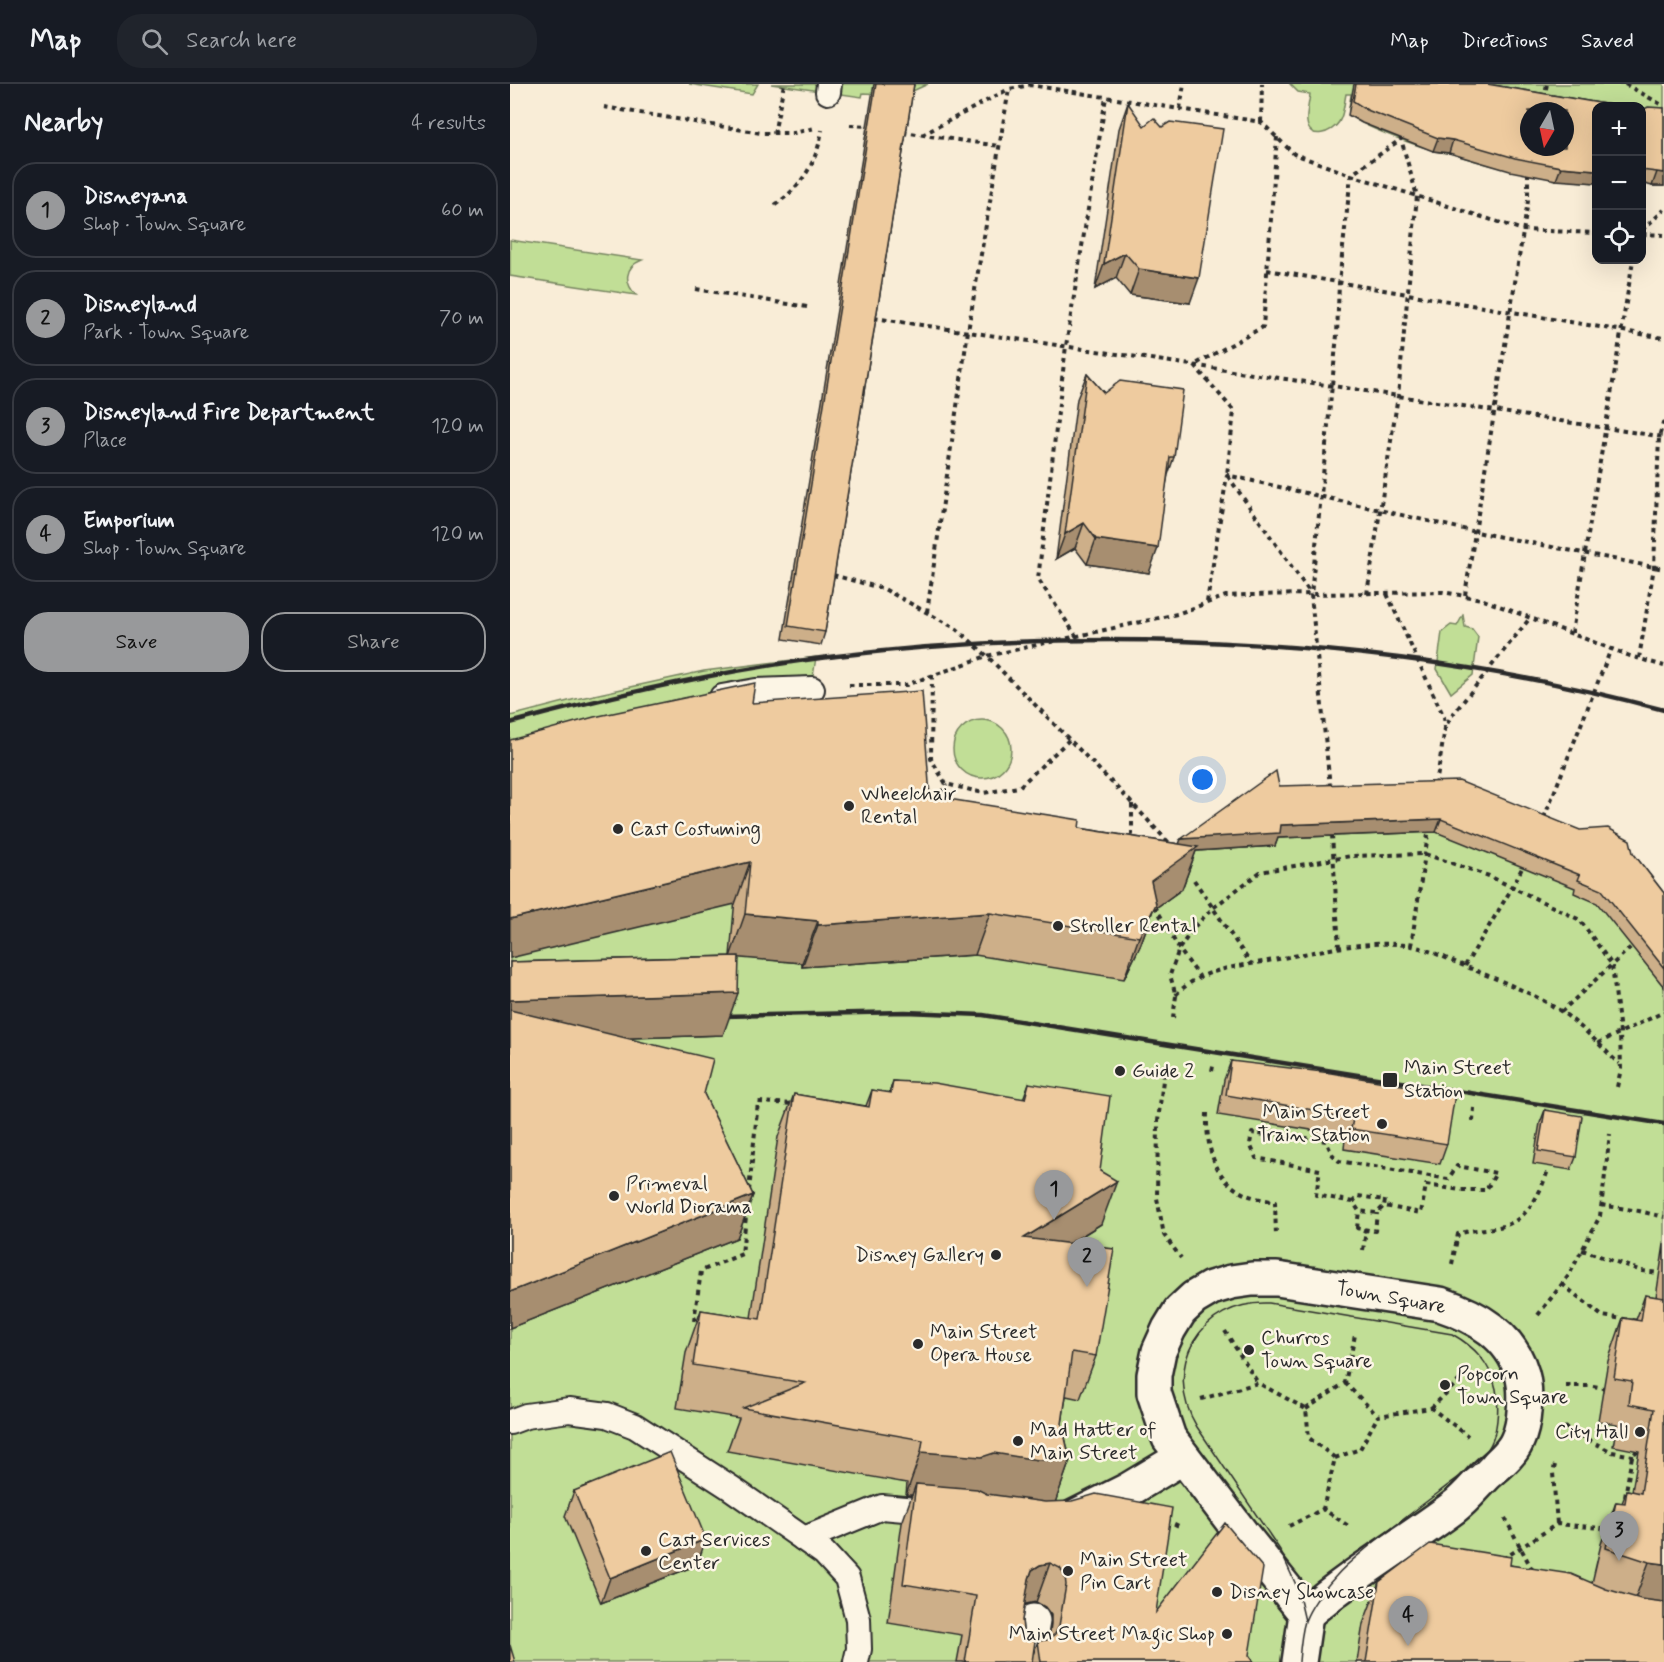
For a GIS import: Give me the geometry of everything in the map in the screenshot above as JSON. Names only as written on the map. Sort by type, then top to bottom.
[{"type":"street","name":"Town Square","points":[[1277,1279],[1440,1304],[1458,1309],[1488,1327],[1512,1350],[1520,1365],[1525,1383],[1525,1398],[1517,1441],[1506,1457],[1456,1506],[1384,1555],[1306,1614],[1169,1438],[1154,1393],[1154,1375],[1159,1351],[1168,1329],[1180,1311],[1194,1298],[1211,1288],[1231,1282],[1277,1279]]},
{"type":"street","points":[[1046,1523],[1054,1523],[1079,1515],[1128,1490],[1183,1457]]},
{"type":"street","points":[[1299,1662],[1306,1614]]},
{"type":"street","points":[[1026,1662],[1033,1621]]},
{"type":"lane","points":[[699,702],[756,691],[812,689]]},
{"type":"lane","points":[[510,1422],[525,1416],[569,1410],[607,1415],[635,1426],[731,1488],[824,1553],[847,1578],[858,1619],[859,1648],[856,1662]]},
{"type":"lane","points":[[804,1539],[882,1507],[965,1514]]},
{"type":"path","points":[[774,134],[784,84]]},
{"type":"path","points":[[1074,92],[1077,84]]},
{"type":"path","points":[[1180,109],[1184,84]]},
{"type":"path","points":[[1261,122],[1262,84]]},
{"type":"path","points":[[1544,102],[1547,84]]},
{"type":"path","points":[[1625,84],[1664,106]]},
{"type":"path","points":[[922,135],[1009,89],[1030,85],[1261,122],[1294,154],[1351,175],[1524,230],[1592,232]]},
{"type":"path","points":[[775,205],[790,195],[812,166],[819,148],[829,88]]},
{"type":"path","points":[[927,612],[969,331],[1009,89]]},
{"type":"path","points":[[1077,637],[1038,579],[1066,346],[1106,97]]},
{"type":"path","points":[[604,107],[774,134],[794,133],[823,126],[867,126]]},
{"type":"path","points":[[903,132],[999,146]]},
{"type":"path","points":[[1194,365],[1263,327],[1277,137]]},
{"type":"path","points":[[1331,797],[1311,595],[1333,386],[1339,283],[1351,175],[1401,139]]},
{"type":"path","points":[[1401,139],[1411,142]]},
{"type":"path","points":[[1367,594],[1398,396],[1417,196],[1401,139]]},
{"type":"path","points":[[1518,172],[1539,176]]},
{"type":"path","points":[[1465,595],[1524,230],[1528,201],[1528,175]]},
{"type":"path","points":[[1646,227],[1664,210]]},
{"type":"path","points":[[1646,233],[1664,235]]},
{"type":"path","points":[[1572,633],[1632,264]]},
{"type":"path","points":[[1268,270],[1664,338]]},
{"type":"path","points":[[696,289],[807,308]]},
{"type":"path","points":[[874,318],[1662,437]]},
{"type":"path","points":[[1194,365],[1234,411],[1227,476],[1207,603]]},
{"type":"path","points":[[1639,658],[1654,567],[1664,420]]},
{"type":"path","points":[[1227,476],[1476,532],[1664,569]]},
{"type":"path","points":[[1227,476],[1311,595]]},
{"type":"path","points":[[833,575],[884,589],[957,628],[1177,852]]},
{"type":"path","points":[[812,689],[812,686],[906,685],[987,656],[1178,614],[1226,596],[1443,592],[1465,595],[1664,666]]},
{"type":"path","points":[[1387,594],[1444,717],[1445,728],[1435,795]]},
{"type":"path","points":[[1445,728],[1450,718],[1530,618]]},
{"type":"path","points":[[1543,819],[1611,649]]},
{"type":"path","points":[[932,675],[931,759],[946,784],[983,794],[1019,787],[1069,740]]},
{"type":"path","points":[[933,807],[946,784]]},
{"type":"path","points":[[1132,804],[1132,844]]},
{"type":"path","points":[[1412,946],[1430,826]]},
{"type":"path","points":[[1332,836],[1339,948]]},
{"type":"path","points":[[1173,1018],[1176,996],[1170,975],[1179,949],[1195,926],[1213,908],[1260,872],[1351,856],[1425,854],[1489,876],[1580,920],[1612,965],[1620,1032],[1619,1065],[1621,1069],[1617,1087]]},
{"type":"path","points":[[1465,966],[1523,866]]},
{"type":"path","points":[[1194,880],[1251,964]]},
{"type":"path","points":[[1152,900],[1179,949],[1200,976]]},
{"type":"path","points":[[1176,996],[1186,984],[1200,976],[1251,964],[1357,945],[1412,946],[1505,982],[1561,1012],[1598,1043],[1619,1065]]},
{"type":"path","points":[[1561,1012],[1632,946]]},
{"type":"path","points":[[1598,1043],[1664,1012]]},
{"type":"path","points":[[1165,1064],[1158,1121],[1157,1198],[1164,1234],[1182,1259]]},
{"type":"path","points":[[694,1321],[701,1271],[742,1254],[758,1102],[804,1105]]},
{"type":"path","points":[[1473,1121],[1474,1108]]},
{"type":"path","points":[[1207,1113],[1206,1130],[1213,1160],[1227,1181],[1238,1190],[1262,1199]]},
{"type":"path","points":[[1357,1228],[1359,1211],[1353,1202],[1316,1195],[1320,1170],[1256,1158],[1250,1144],[1252,1133],[1326,1141],[1332,1154],[1339,1161],[1416,1174],[1448,1179],[1457,1166],[1496,1173],[1486,1190],[1461,1190],[1426,1185],[1421,1213],[1384,1206]]},
{"type":"path","points":[[1531,1323],[1562,1284],[1600,1216],[1610,1134]]},
{"type":"path","points":[[1474,1229],[1511,1224],[1527,1211],[1542,1187],[1548,1170]]},
{"type":"path","points":[[1353,1202],[1358,1196],[1385,1200],[1384,1206],[1377,1213],[1375,1231]]},
{"type":"path","points":[[1601,1205],[1639,1210],[1664,1217]]},
{"type":"path","points":[[1359,1211],[1377,1213]]},
{"type":"path","points":[[1582,1250],[1642,1271],[1660,1273]]},
{"type":"path","points":[[1562,1284],[1602,1316],[1646,1322]]},
{"type":"path","points":[[1221,1325],[1258,1383],[1306,1408]]},
{"type":"path","points":[[1306,1408],[1345,1383],[1356,1328]]},
{"type":"path","points":[[1378,1416],[1431,1408],[1476,1364]]},
{"type":"path","points":[[1196,1400],[1258,1383]]},
{"type":"path","points":[[1345,1383],[1378,1416]]},
{"type":"path","points":[[1562,1387],[1604,1388]]},
{"type":"path","points":[[1306,1408],[1309,1438],[1335,1458]]},
{"type":"path","points":[[1431,1408],[1471,1438]]},
{"type":"path","points":[[1335,1458],[1360,1449],[1378,1416]]},
{"type":"path","points":[[1564,1427],[1612,1452],[1638,1457]]},
{"type":"path","points":[[1625,1498],[1632,1456],[1637,1451]]},
{"type":"path","points":[[1323,1509],[1335,1458]]},
{"type":"path","points":[[1287,1527],[1323,1509]]},
{"type":"path","points":[[1323,1509],[1360,1533]]},
{"type":"path","points":[[1500,1561],[1557,1524],[1619,1530]]},
{"type":"path","points":[[1521,1547],[1536,1579]]},
{"type":"green space","points":[[689,84],[758,84],[752,94]]},
{"type":"green space","points":[[771,84],[928,84],[904,95],[863,93],[862,97]]},
{"type":"green space","points":[[1290,84],[1664,84],[1664,186],[1646,184],[1646,102],[1592,102],[1592,183],[1540,176],[1486,164],[1396,138],[1353,118],[1349,113],[1351,94],[1346,94],[1342,116],[1336,126],[1327,132],[1312,132],[1307,122],[1310,94],[1298,92]]},
{"type":"green space","points":[[510,240],[642,260],[632,267],[628,276],[629,285],[636,295],[510,276]]},
{"type":"green space","points":[[1463,615],[1465,627],[1472,629],[1478,637],[1473,675],[1451,693],[1437,669],[1442,632],[1451,625],[1457,626]]},
{"type":"green space","points":[[816,657],[807,717],[770,862],[1177,852],[1354,796],[1664,913],[1664,1662],[510,1662],[510,716],[704,671]]},
{"type":"green space","points":[[982,720],[998,725],[1006,733],[1011,749],[1006,765],[998,773],[982,778],[966,773],[958,765],[953,749],[958,733],[966,725]]},
{"type":"building","points":[[876,84],[914,84],[825,632],[788,626]]},
{"type":"building","points":[[1356,84],[1487,84],[1593,102],[1592,170],[1561,167],[1515,158],[1453,140],[1438,138],[1367,110],[1353,101]]},
{"type":"building","points":[[1128,103],[1144,126],[1154,118],[1162,127],[1170,122],[1223,129],[1199,278],[1139,269],[1125,253],[1104,264]]},
{"type":"building","points":[[1646,108],[1664,108],[1664,173],[1646,171]]},
{"type":"building","points":[[1087,374],[1104,393],[1120,381],[1183,390],[1174,457],[1170,457],[1158,548],[1096,539],[1084,523],[1065,534]]},
{"type":"building","points":[[755,683],[752,703],[922,691],[930,796],[1080,820],[1079,828],[1198,847],[1151,881],[1156,904],[1139,937],[990,913],[818,925],[818,921],[745,914],[750,862],[510,919],[510,740],[594,717]]},
{"type":"building","points":[[1276,771],[1279,786],[1459,781],[1580,830],[1608,828],[1630,840],[1633,853],[1664,893],[1664,968],[1602,890],[1578,880],[1580,875],[1441,819],[1281,825],[1280,833],[1181,839]]},
{"type":"building","points":[[739,956],[738,993],[510,1000],[510,962]]},
{"type":"building","name":"Primeval World Diorama","points":[[510,1010],[713,1059],[704,1094],[753,1195],[510,1292]]},
{"type":"building","points":[[1231,1061],[1331,1073],[1455,1094],[1447,1144],[1351,1129],[1353,1119],[1226,1095]]},
{"type":"building","name":"Main Street Opera House","points":[[893,1081],[934,1083],[1025,1099],[1029,1083],[1110,1096],[1100,1171],[1117,1181],[1024,1238],[1114,1249],[1096,1356],[1072,1352],[1062,1424],[1070,1460],[1038,1460],[994,1453],[982,1457],[921,1452],[923,1440],[743,1408],[805,1383],[693,1365],[701,1310],[760,1319],[794,1094],[869,1107],[872,1090],[891,1093]]},
{"type":"building","points":[[1545,1110],[1582,1116],[1576,1157],[1538,1151]]},
{"type":"building","points":[[1645,1295],[1664,1298],[1664,1564],[1649,1562],[1606,1548],[1616,1502],[1625,1503],[1627,1490],[1641,1493],[1654,1409],[1629,1404],[1632,1381],[1614,1378],[1623,1318],[1641,1321]]},
{"type":"building","name":"Cast Services Center","points":[[670,1452],[706,1539],[610,1578],[574,1491]]},
{"type":"building","points":[[916,1484],[977,1489],[987,1494],[1045,1502],[1072,1501],[1096,1494],[1172,1508],[1156,1612],[1225,1523],[1263,1568],[1249,1655],[1254,1662],[1041,1662],[1038,1641],[1047,1640],[1055,1634],[1059,1626],[1066,1585],[1065,1576],[1060,1568],[1050,1563],[1032,1570],[1029,1579],[1022,1620],[1023,1630],[1035,1641],[1032,1662],[965,1662],[976,1596],[903,1584]]},
{"type":"building","points":[[1430,1544],[1511,1557],[1510,1565],[1571,1574],[1606,1589],[1641,1599],[1664,1602],[1664,1662],[1366,1662],[1379,1582]]},
{"type":"building","points":[[510,1645],[515,1662],[510,1662]]},
{"type":"tram line","points":[[1299,1662],[1305,1621],[1314,1603],[1331,1581],[1373,1543],[1477,1462],[1493,1439],[1498,1407],[1490,1371],[1468,1344],[1452,1334],[1269,1303],[1245,1305],[1224,1313],[1206,1325],[1194,1342],[1186,1361],[1183,1382],[1187,1405],[1197,1427],[1280,1550],[1297,1587],[1305,1621]]},
{"type":"railway","points":[[510,723],[672,684],[796,661],[939,646],[1043,641],[1148,640],[1254,644],[1359,653],[1462,667],[1565,686],[1664,710]]},
{"type":"railway","points":[[723,1016],[905,1012],[983,1015],[1664,1124]]},
{"type":"place","name":"Wheelchair Rental","points":[[849,806]]},
{"type":"place","name":"Cast Costuming","points":[[618,829]]},
{"type":"place","name":"Stroller Rental","points":[[1058,926]]},
{"type":"place","name":"Guide 2","points":[[1120,1071]]},
{"type":"place","name":"Main Street Station","points":[[1390,1080]]},
{"type":"place","name":"Main Street Train Station","points":[[1382,1124]]},
{"type":"place","name":"Primeval World Diorama","points":[[614,1196]]},
{"type":"place","name":"Disneyana","points":[[1054,1220]]},
{"type":"place","name":"Disney Gallery","points":[[996,1255]]},
{"type":"place","name":"Disneyland","points":[[1087,1287]]},
{"type":"place","name":"Main Street Opera House","points":[[918,1344]]},
{"type":"place","name":"Churros Town Square","points":[[1249,1350]]},
{"type":"place","name":"Popcorn Town Square","points":[[1445,1385]]},
{"type":"place","name":"City Hall","points":[[1640,1432]]},
{"type":"place","name":"Mad Hatter of Main Street","points":[[1018,1441]]},
{"type":"place","name":"Cast Services Center","points":[[646,1551]]},
{"type":"place","name":"Disneyland Fire Department","points":[[1619,1561]]},
{"type":"place","name":"Main Street Pin Cart","points":[[1068,1571]]},
{"type":"place","name":"Disney Showcase","points":[[1217,1592]]},
{"type":"place","name":"Main Street Magic Shop","points":[[1227,1634]]},
{"type":"place","name":"Emporium","points":[[1408,1646]]}]
